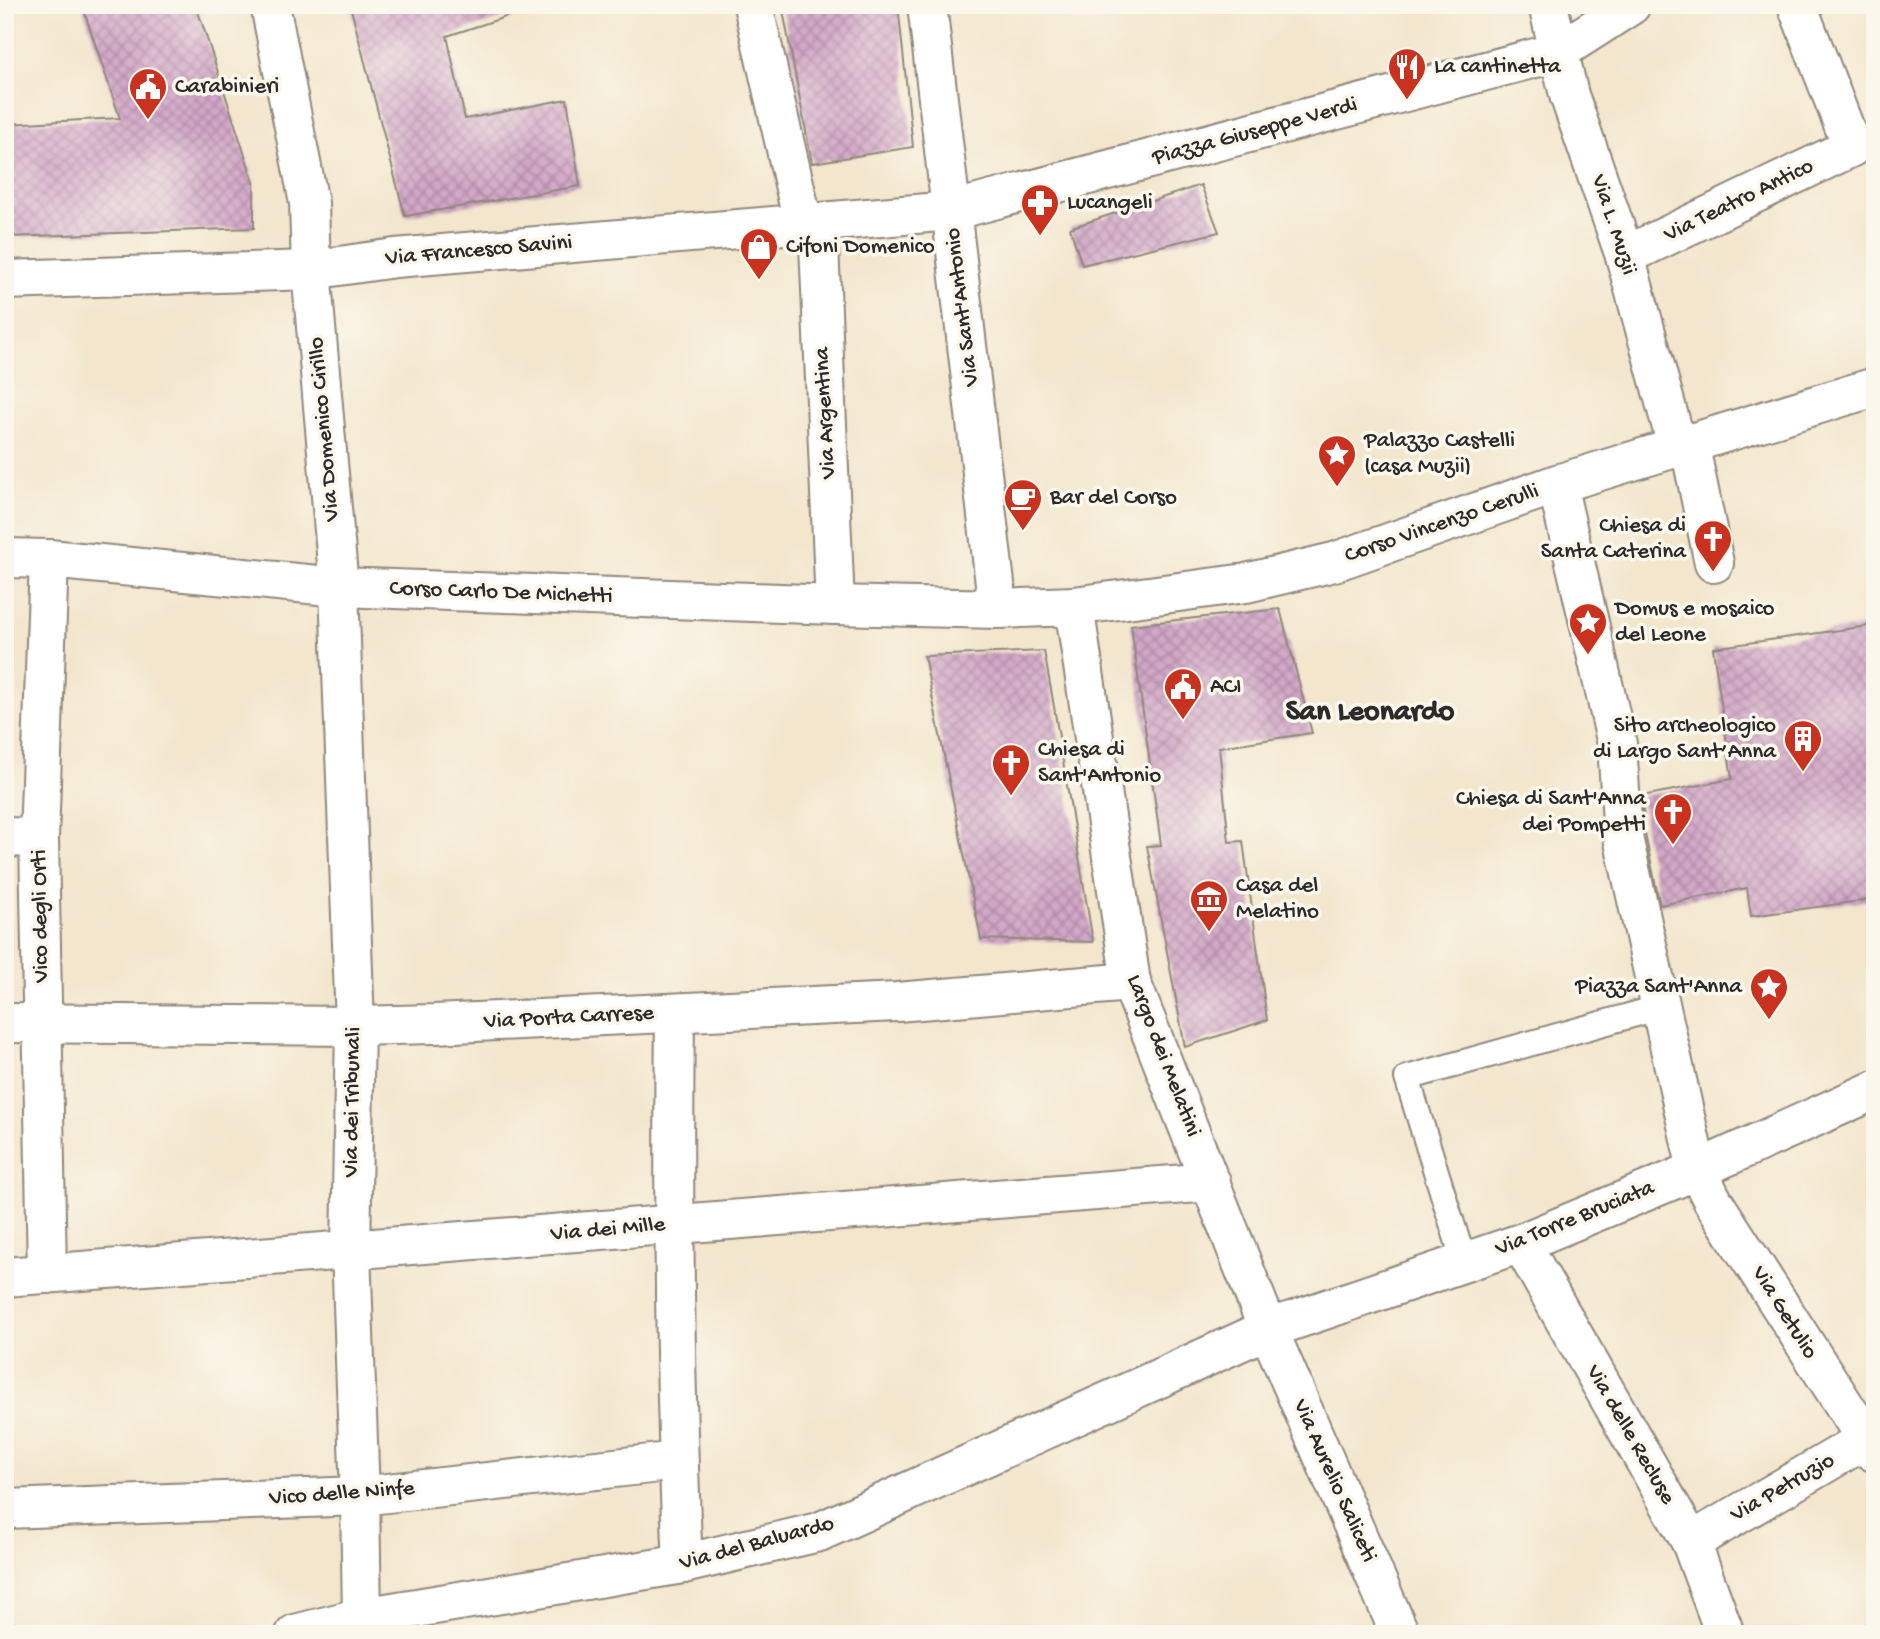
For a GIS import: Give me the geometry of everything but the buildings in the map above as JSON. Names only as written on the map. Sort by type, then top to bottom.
[{"type":"street","name":"Via Domenico Cirillo","points":[[270,5],[309,203],[311,270],[340,587]]},
{"type":"street","name":"Via Argentina","points":[[753,5],[810,222],[835,605]]},
{"type":"street","name":"Via Sant'Antonio","points":[[927,5],[998,609]]},
{"type":"street","name":"Via L. Muzii","points":[[1548,5],[1569,95],[1625,256],[1683,444],[1714,563]]},
{"type":"street","name":"Piazza Giuseppe Verdi","points":[[951,211],[1558,52],[1631,5]]},
{"type":"street","points":[[1797,5],[1864,142]]},
{"type":"street","name":"Via Teatro Antico","points":[[1625,256],[1864,142]]},
{"type":"street","name":"Via Francesco Savini","points":[[5,280],[311,270],[395,258],[951,211]]},
{"type":"street","name":"Corso Vincenzo Cerulli","points":[[998,609],[1074,606],[1246,583],[1334,562],[1557,484],[1875,387]]},
{"type":"street","name":"Via Getulio","points":[[1557,484],[1617,744],[1623,837],[1697,1170],[1713,1201],[1871,1442]]},
{"type":"street","name":"Corso Carlo De Michetti","points":[[5,558],[50,559],[340,587],[998,609]]},
{"type":"street","name":"Vico degli Orti","points":[[47,1274],[43,1022],[22,838],[50,559]]},
{"type":"street","name":"Via dei Tribunali","points":[[340,587],[355,1026],[351,1250],[362,1617]]},
{"type":"street","name":"Largo dei Melatini","points":[[1074,606],[1131,982],[1268,1329]]},
{"type":"street","name":"Via Porta Carrese","points":[[5,1023],[355,1026],[897,1002],[1131,982]]},
{"type":"street","points":[[675,1013],[673,1224],[683,1564]]},
{"type":"street","name":"Via Torre Bruciata","points":[[1268,1329],[1521,1243],[1697,1170],[1875,1090]]},
{"type":"street","name":"Via dei Mille","points":[[5,1277],[1211,1182]]},
{"type":"street","name":"Via delle Recluse","points":[[1521,1243],[1691,1542],[1725,1634]]},
{"type":"street","name":"Via del Baluardo","points":[[295,1634],[362,1617],[683,1564],[819,1532],[1268,1329]]},
{"type":"street","name":"Via Aurelio Saliceti","points":[[1268,1329],[1400,1634]]},
{"type":"street","name":"Via Petruzio","points":[[1691,1542],[1871,1442]]},
{"type":"street","name":"Vico delle Ninfe","points":[[5,1509],[360,1496],[678,1461]]},
{"type":"lane","points":[[1464,1262],[1407,1078],[1661,1007]]},
{"type":"place","name":"La cantinetta","points":[[1407,101]]},
{"type":"place","name":"Carabinieri","points":[[148,121]]},
{"type":"place","name":"Lucangeli","points":[[1040,237]]},
{"type":"place","name":"Cifoni Domenico","points":[[759,281]]},
{"type":"place","name":"Palazzo Castelli (casa Muzii)","points":[[1337,488]]},
{"type":"place","name":"Bar del Corso","points":[[1023,532]]},
{"type":"place","name":"Chiesa di Santa Caterina","points":[[1713,573]]},
{"type":"place","name":"Domus e mosaico del Leone","points":[[1588,656]]},
{"type":"place","name":"ACI","points":[[1183,721]]},
{"type":"place","name":"Sito archeologico di Largo Sant’Anna","points":[[1803,773]]},
{"type":"place","name":"Chiesa di Sant'Antonio","points":[[1011,797]]},
{"type":"place","name":"Chiesa di Sant'Anna dei Pompetti","points":[[1673,846]]},
{"type":"place","name":"Casa del Melatino","points":[[1209,933]]},
{"type":"place","name":"Piazza Sant'Anna","points":[[1769,1021]]},
{"type":"district","name":"San Leonardo","points":[[1370,713]]}]
